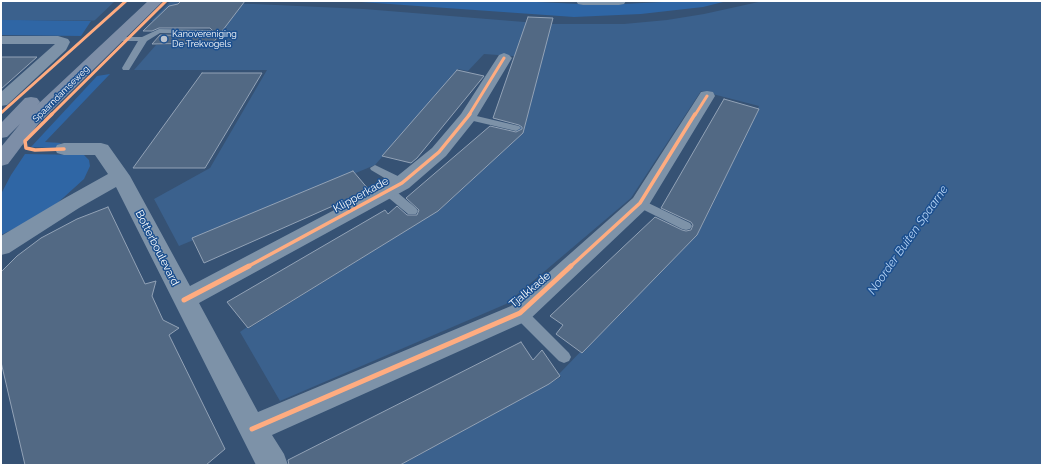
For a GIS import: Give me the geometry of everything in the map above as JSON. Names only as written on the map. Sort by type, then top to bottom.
[{"type":"main road","name":"Spaarndamseweg","points":[[1,160],[33,119],[116,39],[140,1]]},
{"type":"main road","name":"Spaarndamseweg","points":[[1,133],[19,113],[127,21],[156,1]]},
{"type":"street","points":[[583,1],[619,1]]},
{"type":"street","points":[[1,40],[58,40],[62,42],[61,47],[1,101]]},
{"type":"street","name":"Klipperkade","points":[[184,300],[395,187],[439,152],[468,117],[504,58]]},
{"type":"street","name":"Tjalkkade","points":[[252,429],[520,313],[640,203],[706,96]]},
{"type":"street","name":"Botterboulevard","points":[[64,149],[101,149],[120,176],[252,429],[273,465]]},
{"type":"street","points":[[1,247],[72,203],[120,176]]},
{"type":"lane","points":[[116,39],[144,39],[159,31],[210,32]]},
{"type":"lane","points":[[126,68],[144,39]]},
{"type":"lane","points":[[468,117],[516,128]]},
{"type":"lane","points":[[375,168],[395,187],[412,211]]},
{"type":"lane","points":[[640,203],[686,226]]},
{"type":"lane","points":[[520,313],[564,357]]},
{"type":"shaded area","points":[[347,1],[516,1],[602,5],[683,1],[727,1],[703,7],[641,14],[574,17]]},
{"type":"shaded area","points":[[1,20],[91,21],[81,36],[1,35]]},
{"type":"shaded area","points":[[110,74],[45,142],[61,143],[56,148],[31,147],[97,76]]},
{"type":"shaded area","points":[[25,154],[84,155],[89,160],[90,166],[84,179],[53,207],[28,222],[1,235],[1,194],[11,175]]},
{"type":"water","name":"Noorder Buiten Spaarne","points":[[1,1],[118,1],[254,4],[364,9],[549,24],[624,24],[667,20],[704,14],[763,1],[1042,1],[1042,465],[401,465],[561,377],[559,374],[702,226],[759,106],[701,91],[631,198],[506,304],[280,401],[240,332],[247,327],[248,329],[410,228],[432,210],[437,212],[514,141],[511,140],[522,122],[526,122],[541,58],[484,54],[468,71],[458,69],[375,165],[179,246],[154,199],[210,168],[267,70],[134,70],[156,45],[216,44],[227,28],[161,26],[156,21],[1,20]]},
{"type":"pier","points":[[115,1],[170,2],[151,21],[94,21]]},
{"type":"building","points":[[181,1],[245,1],[213,43],[152,44],[160,35],[210,36],[215,33],[210,28],[159,28],[152,31],[143,31],[169,6],[178,4]]},
{"type":"building","points":[[528,17],[553,18],[523,133],[438,211],[248,328],[227,302],[385,210],[388,214],[397,206],[407,215],[417,215],[419,210],[406,198],[490,126],[516,132],[522,129],[519,125],[493,118]]},
{"type":"building","points":[[1,57],[37,57],[1,89]]},
{"type":"building","points":[[457,70],[484,76],[417,158],[411,163],[382,156]]},
{"type":"building","points":[[202,73],[262,73],[205,168],[133,168]]},
{"type":"building","points":[[724,99],[759,109],[697,235],[582,353],[556,334],[563,325],[550,316],[655,217],[682,230],[691,230],[693,225],[691,222],[661,208]]},
{"type":"building","points":[[353,171],[369,190],[204,263],[192,238]]},
{"type":"building","points":[[108,207],[145,284],[156,281],[152,296],[163,320],[179,328],[169,335],[225,449],[206,465],[25,465],[1,362],[1,272],[17,256],[41,238],[77,219]]},
{"type":"building","points":[[521,342],[533,360],[542,350],[560,376],[549,384],[400,465],[289,465],[288,460]]},
{"type":"cycle path","points":[[1,113],[126,1]]},
{"type":"cycle path","points":[[64,149],[35,150],[26,148],[25,141],[166,1]]},
{"type":"cycle path","points":[[184,300],[402,183],[439,152],[468,117],[504,58]]},
{"type":"cycle path","points":[[252,429],[520,313],[640,203],[707,96]]},
{"type":"place","name":"Kanovereniging De Trekvogels","points":[[164,39]]}]
